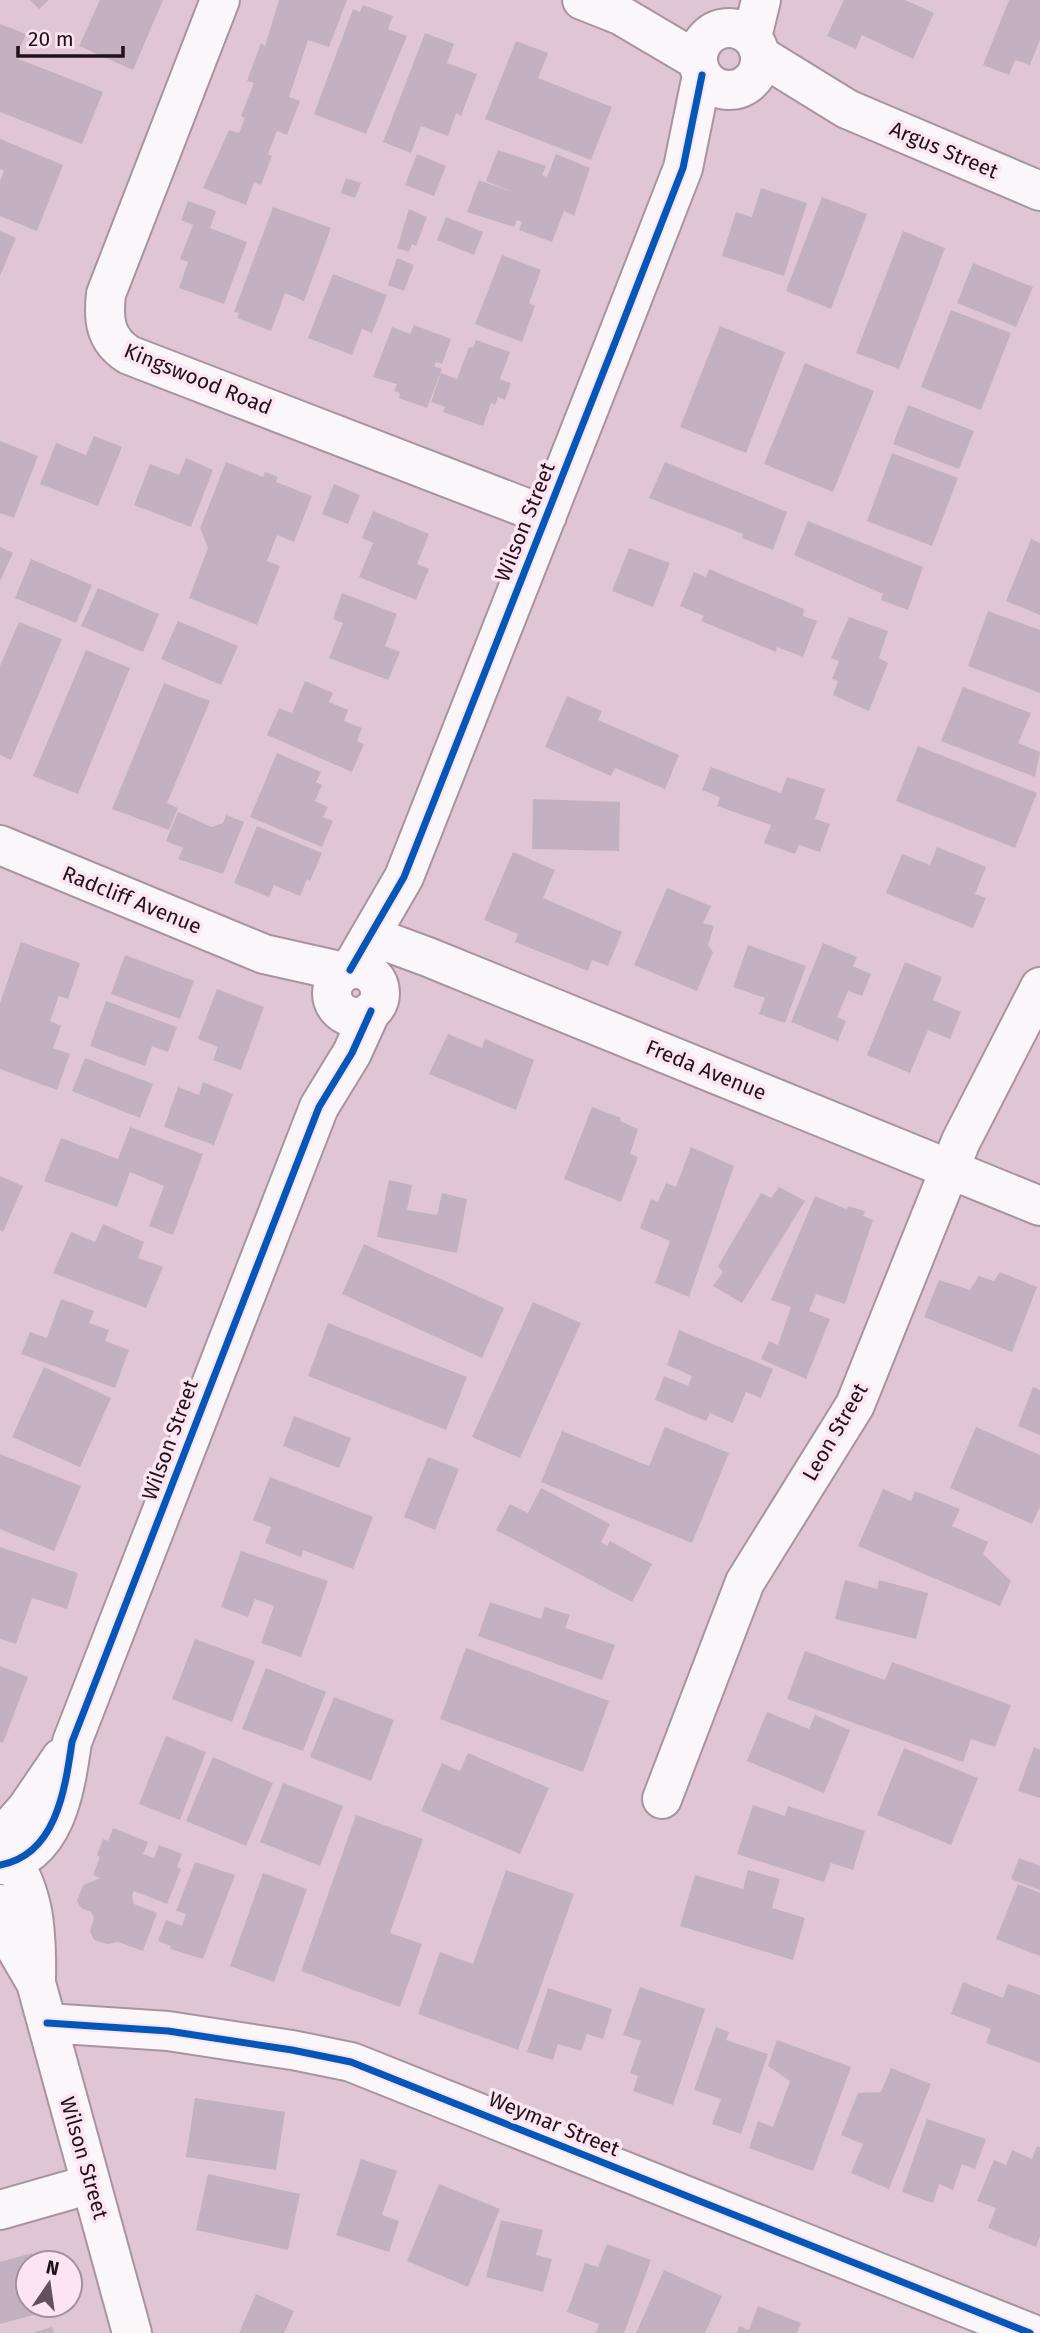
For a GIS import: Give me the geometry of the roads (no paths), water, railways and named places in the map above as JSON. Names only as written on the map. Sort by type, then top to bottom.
[{"type":"street","name":"Kingswood Road","points":[[220,0],[106,294],[106,331],[113,342],[129,355],[547,516]]},
{"type":"street","name":"Argus Street","points":[[582,0],[730,52],[847,109],[1040,191]]},
{"type":"street","name":"Wilson Street","points":[[36,1983],[37,1925],[4,1853],[30,1855],[52,1824],[65,1793],[72,1742],[319,1107],[352,991],[380,940],[730,52],[761,0]]},
{"type":"street","name":"Radcliff Avenue","points":[[0,845],[264,954],[299,979],[352,991]]},
{"type":"street","name":"Freda Avenue","points":[[380,940],[1040,1206]]},
{"type":"street","name":"Leon Street","points":[[662,1799],[745,1582],[855,1405],[949,1169],[1040,987]]},
{"type":"street","name":"Wilson Street","points":[[0,1905],[15,1947],[36,1983],[132,2333]]},
{"type":"street","name":"Weymar Street","points":[[47,2023],[168,2031],[351,2062],[1030,2333]]},
{"type":"street","points":[[0,2210],[91,2184]]}]
